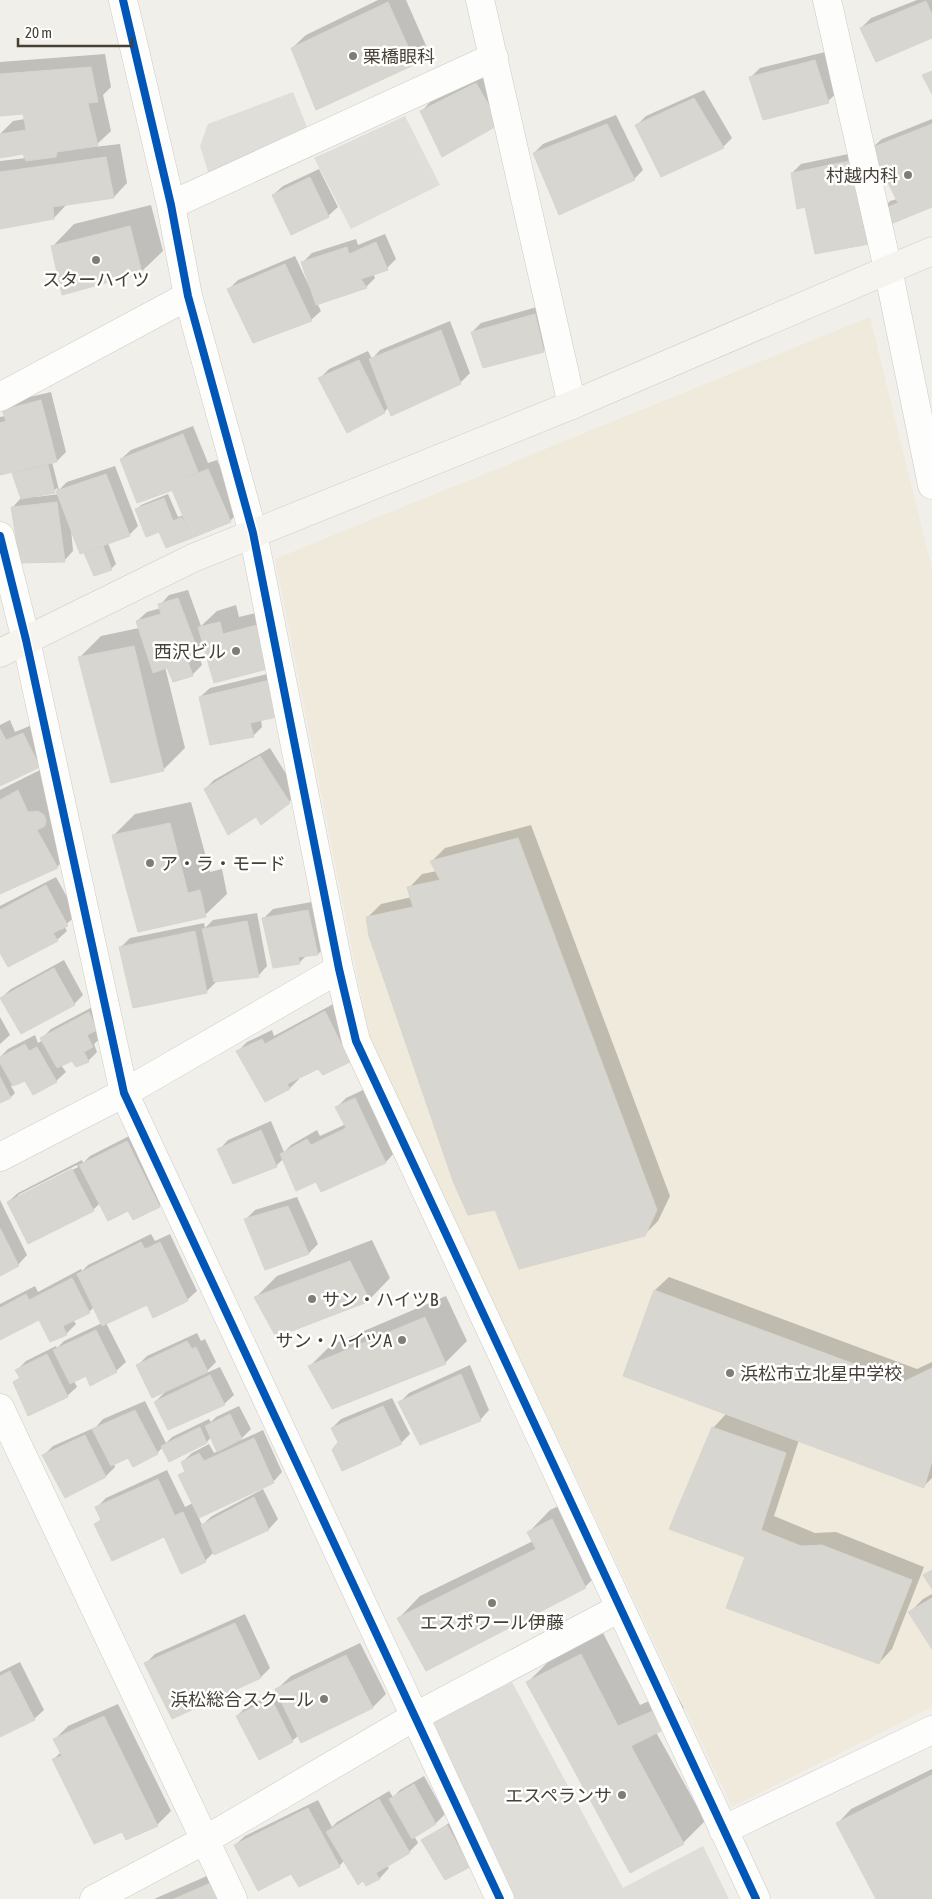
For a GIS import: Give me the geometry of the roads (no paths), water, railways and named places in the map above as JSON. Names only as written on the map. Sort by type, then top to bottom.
[{"type":"street","points":[[123,0],[172,205],[188,296],[253,533],[338,969],[356,1041],[756,1899]]},
{"type":"street","points":[[480,0],[572,405]]},
{"type":"street","points":[[827,0],[888,269],[932,485]]},
{"type":"street","points":[[172,205],[494,57]]},
{"type":"street","points":[[0,653],[192,558],[572,405],[932,251]]},
{"type":"street","points":[[0,397],[188,296]]},
{"type":"street","points":[[0,536],[26,640],[124,1093],[500,1899]]},
{"type":"street","points":[[0,1157],[124,1093],[338,969]]},
{"type":"street","points":[[0,1408],[233,1899]]},
{"type":"street","points":[[94,1899],[205,1840],[414,1717],[620,1608]]},
{"type":"street","points":[[723,1830],[932,1730]]},
{"type":"place","name":"栗橋眼科","points":[[353,56]]},
{"type":"place","name":"村越内科","points":[[908,175]]},
{"type":"place","name":"スターハイツ","points":[[96,260]]},
{"type":"place","name":"西沢ビル","points":[[236,651]]},
{"type":"place","name":"ア・ラ・モード","points":[[150,863]]},
{"type":"place","name":"サン・ハイツB","points":[[312,1299]]},
{"type":"place","name":"サン・ハイツA","points":[[402,1340]]},
{"type":"place","name":"浜松市立北星中学校","points":[[730,1373]]},
{"type":"place","name":"エスポワール伊藤","points":[[492,1603]]},
{"type":"place","name":"浜松総合スクール","points":[[324,1699]]},
{"type":"place","name":"エスペランサ","points":[[622,1795]]}]
